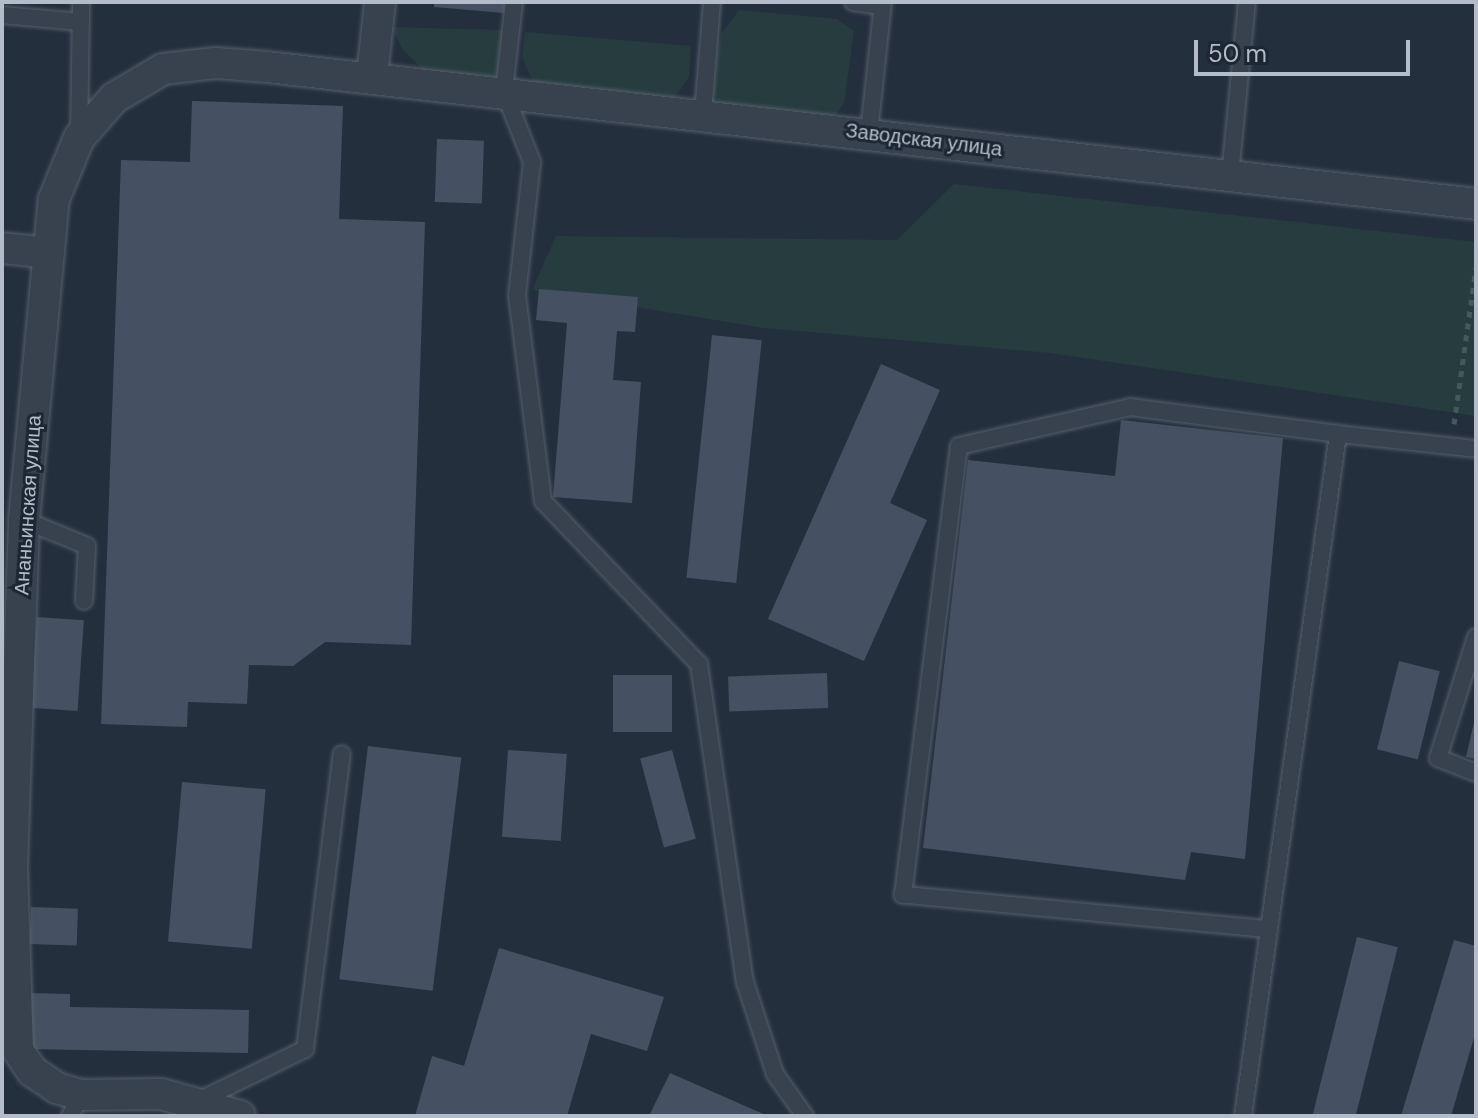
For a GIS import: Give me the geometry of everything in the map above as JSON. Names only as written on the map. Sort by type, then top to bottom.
[{"type":"street","points":[[372,76],[380,2]]},
{"type":"street","name":"Ананьинская улица","points":[[240,1116],[161,1094],[75,1105],[32,1071],[18,1050],[12,866],[24,520],[54,199],[79,138],[114,98],[163,69],[216,63],[372,76]]},
{"type":"street","name":"Заводская улица","points":[[372,76],[1476,204]]},
{"type":"street","points":[[2,248],[49,253]]},
{"type":"street","points":[[2,554],[24,520]]},
{"type":"lane","points":[[79,138],[81,2]]},
{"type":"lane","points":[[514,2],[504,91],[532,162],[517,295],[543,501],[699,664],[745,982],[775,1074],[805,1116]]},
{"type":"lane","points":[[703,114],[712,2]]},
{"type":"lane","points":[[853,2],[883,4],[869,133]]},
{"type":"lane","points":[[1230,175],[1247,2]]},
{"type":"lane","points":[[2,15],[81,22]]},
{"type":"lane","points":[[1266,929],[903,895],[959,446],[1130,407],[1476,449]]},
{"type":"lane","points":[[1243,1116],[1266,929],[1338,434]]},
{"type":"lane","points":[[24,520],[87,546],[84,601]]},
{"type":"lane","points":[[1476,637],[1438,758],[1476,773]]},
{"type":"lane","points":[[194,1103],[305,1049],[342,754]]},
{"type":"path","points":[[1451,445],[1476,267]]},
{"type":"green space","points":[[739,10],[837,19],[854,31],[844,103],[835,116],[723,107],[713,93],[717,56],[722,33]]},
{"type":"green space","points":[[391,27],[504,30],[499,80],[423,70],[403,50]]},
{"type":"green space","points":[[525,32],[691,46],[689,77],[674,98],[534,84],[522,57]]},
{"type":"green space","points":[[954,184],[1476,242],[1476,416],[1050,353],[764,328],[532,290],[556,236],[897,240]]},
{"type":"building","points":[[434,2],[505,2],[504,13],[434,7]]},
{"type":"building","points":[[192,101],[343,106],[339,219],[425,222],[411,645],[325,642],[293,666],[249,665],[247,704],[188,702],[187,727],[101,724],[121,160],[190,162]]},
{"type":"building","points":[[437,139],[484,141],[482,204],[435,202]]},
{"type":"building","points":[[539,289],[638,297],[635,332],[617,331],[613,380],[641,382],[632,503],[553,497],[567,323],[536,320]]},
{"type":"building","points":[[712,335],[762,340],[736,583],[686,578]]},
{"type":"building","points":[[881,364],[940,390],[890,503],[927,520],[864,661],[768,619]]},
{"type":"building","points":[[1121,420],[1283,438],[1245,859],[1191,852],[1185,880],[923,848],[968,460],[1115,476]]},
{"type":"building","points":[[37,617],[84,620],[78,711],[31,708]]},
{"type":"building","points":[[1399,661],[1440,671],[1418,759],[1377,749]]},
{"type":"building","points":[[827,673],[828,708],[729,711],[728,676]]},
{"type":"building","points":[[613,675],[672,675],[672,732],[613,732]]},
{"type":"building","points":[[1476,718],[1476,759],[1466,757]]},
{"type":"building","points":[[368,746],[461,757],[433,991],[339,979]]},
{"type":"building","points":[[508,750],[567,754],[561,841],[502,837]]},
{"type":"building","points":[[672,750],[696,839],[664,847],[640,759]]},
{"type":"building","points":[[182,782],[266,789],[252,949],[168,941]]},
{"type":"building","points":[[31,907],[78,909],[77,946],[30,944]]},
{"type":"building","points":[[1357,937],[1398,947],[1356,1116],[1312,1116]]},
{"type":"building","points":[[1454,940],[1476,946],[1476,1031],[1451,1116],[1401,1116]]},
{"type":"building","points":[[499,948],[664,997],[647,1051],[591,1034],[567,1116],[415,1116],[432,1056],[464,1066]]},
{"type":"building","points":[[28,993],[70,994],[70,1007],[249,1010],[248,1053],[27,1049]]},
{"type":"building","points":[[670,1073],[768,1116],[649,1116]]}]
